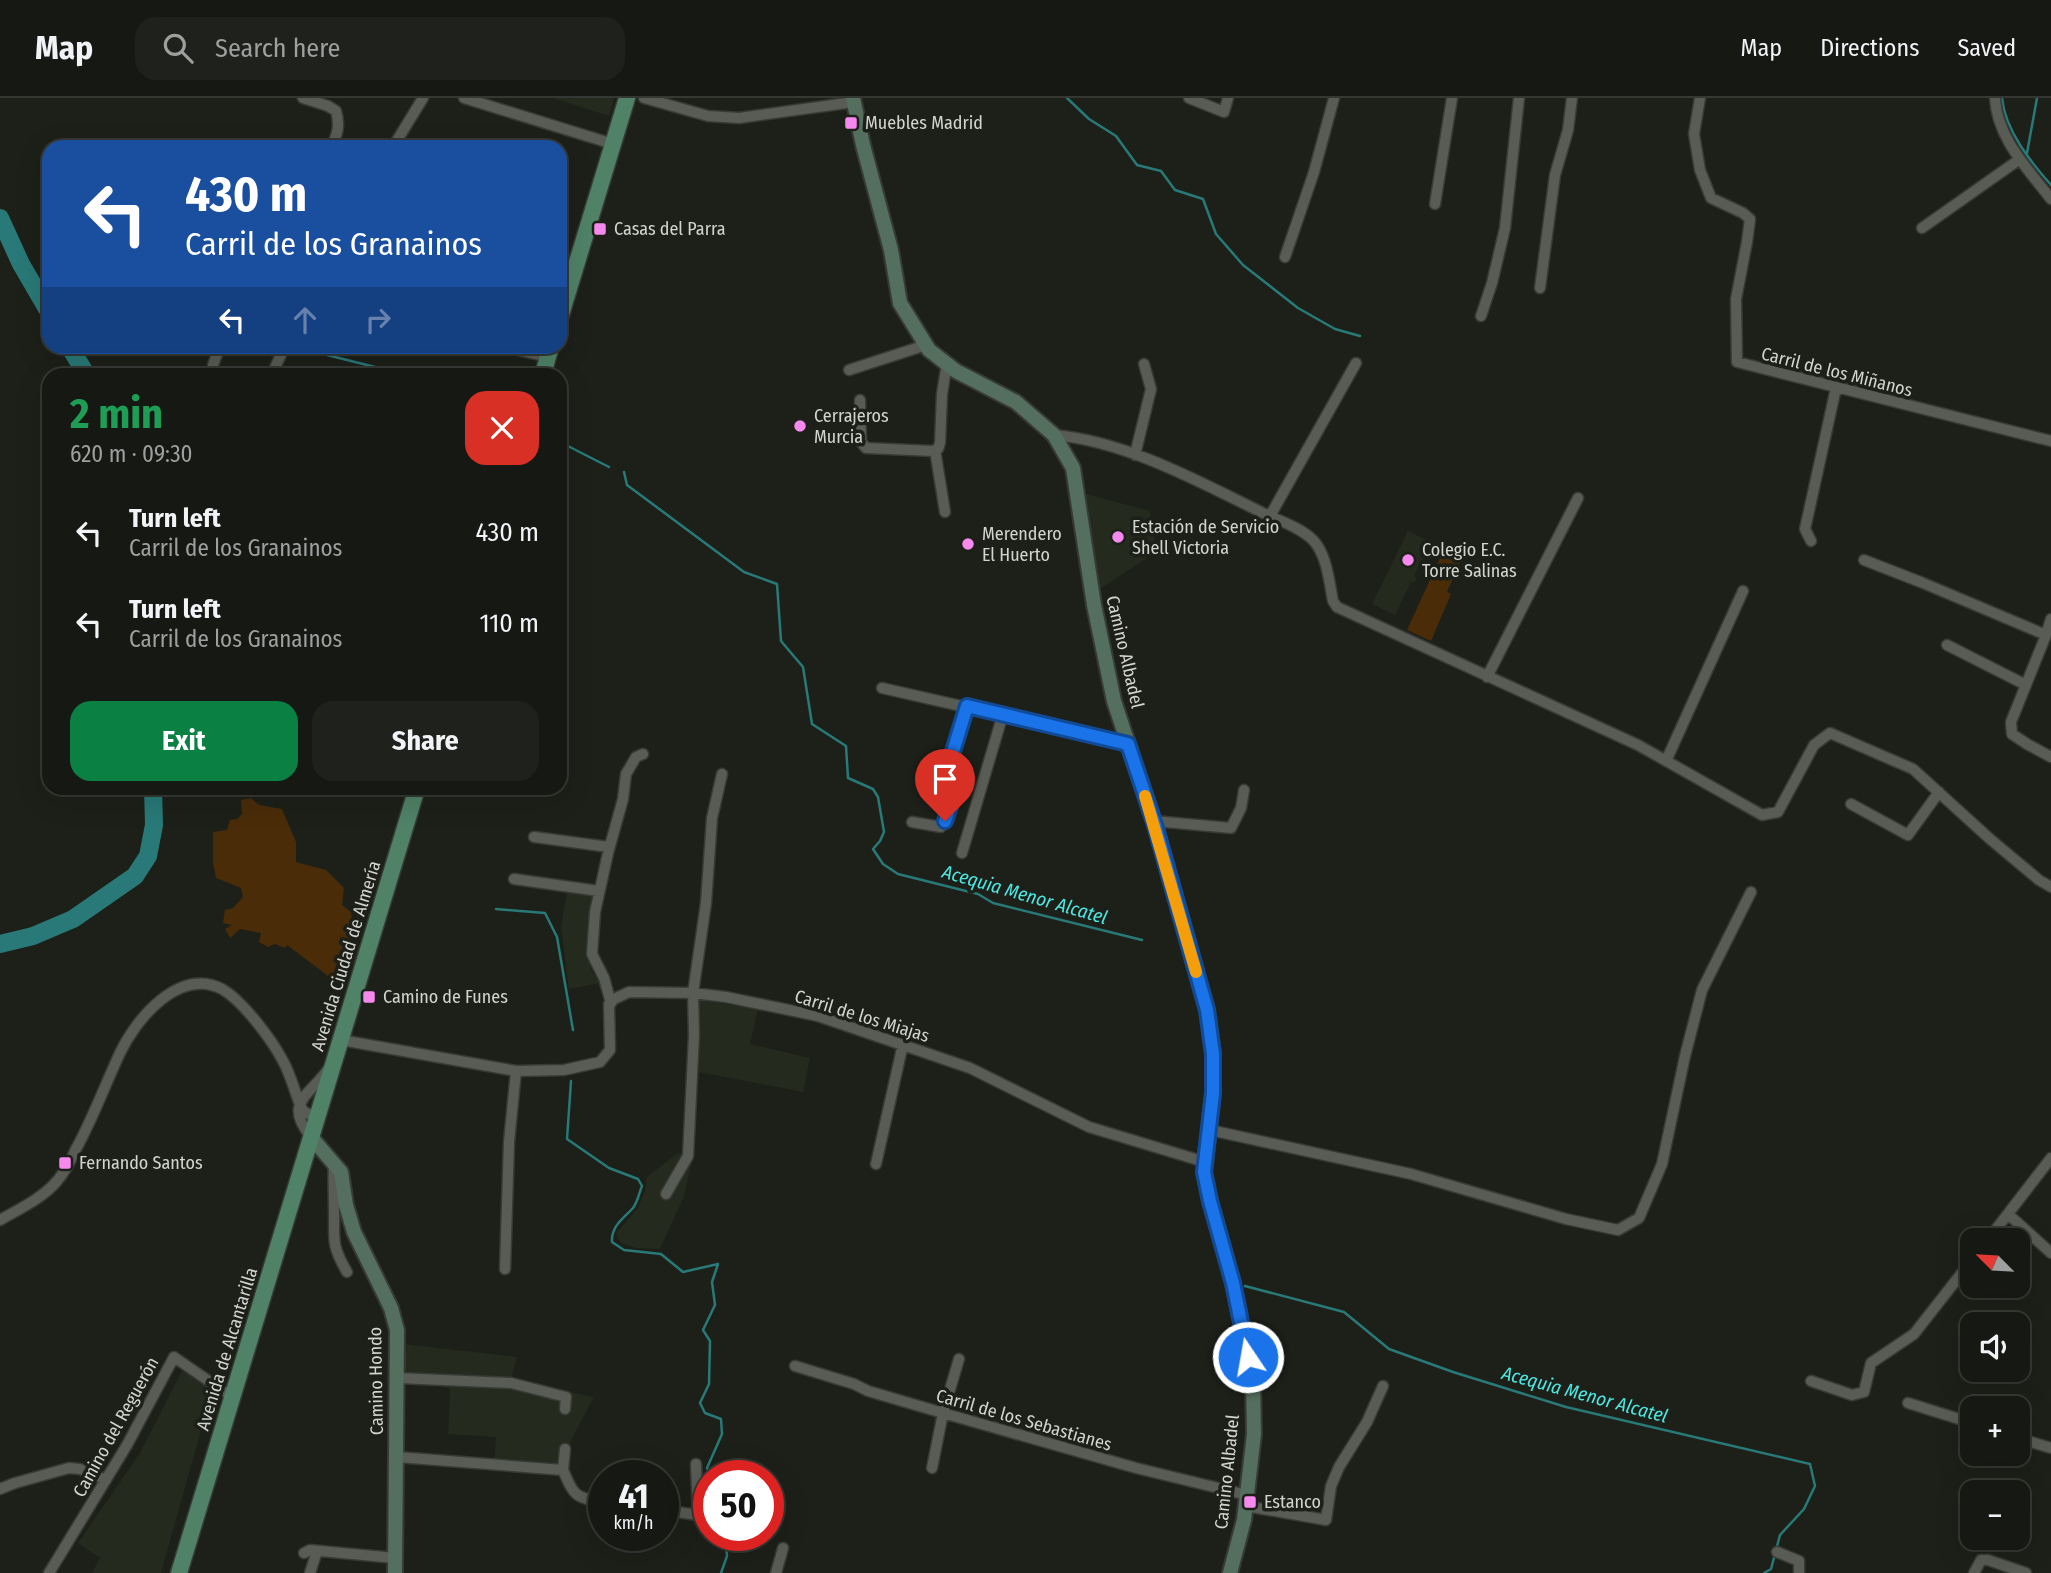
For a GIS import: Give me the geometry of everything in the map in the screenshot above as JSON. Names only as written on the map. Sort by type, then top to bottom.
[{"type":"main road","points":[[567,295],[627,98]]},
{"type":"main road","name":"Camino Albadel","points":[[854,100],[891,250],[900,303],[929,350],[956,370],[1016,402],[1054,435],[1073,468],[1094,605],[1114,701],[1154,821],[1207,1010],[1213,1054],[1213,1093],[1204,1172],[1233,1283],[1253,1381],[1254,1434],[1244,1520],[1230,1573]]},
{"type":"main road","name":"Avenida Ciudad de Almería","points":[[311,1136],[415,795]]},
{"type":"main road","name":"Camino Hondo","points":[[311,1136],[341,1172],[346,1205],[354,1232],[396,1324],[395,1573]]},
{"type":"main road","name":"Avenida de Alcantarilla","points":[[179,1573],[311,1136]]},
{"type":"main road","points":[[302,1169],[315,1159],[333,1161]]},
{"type":"street","points":[[303,98],[336,111],[339,122],[334,140]]},
{"type":"street","points":[[397,140],[423,98]]},
{"type":"street","points":[[464,98],[613,144]]},
{"type":"street","points":[[644,98],[708,116],[739,118],[854,100]]},
{"type":"street","points":[[1189,98],[1224,112],[1228,98]]},
{"type":"street","points":[[1285,257],[1314,173],[1334,98]]},
{"type":"street","points":[[1435,204],[1452,98]]},
{"type":"street","points":[[1481,316],[1505,228],[1519,98]]},
{"type":"street","points":[[1540,288],[1555,175],[1568,130],[1572,98]]},
{"type":"street","name":"Carril de los Miñanos","points":[[1700,98],[1694,135],[1700,170],[1711,198],[1750,219],[1736,299],[1737,362],[2051,441]]},
{"type":"street","points":[[1994,98],[2001,128],[2020,159],[2051,199]]},
{"type":"street","points":[[1922,228],[2020,159]]},
{"type":"street","points":[[849,370],[926,345]]},
{"type":"street","points":[[945,512],[935,450],[940,443],[942,394],[947,363]]},
{"type":"street","points":[[1270,516],[1356,363]]},
{"type":"street","points":[[1135,455],[1151,389],[1144,364]]},
{"type":"street","points":[[1811,541],[1805,529],[1836,388]]},
{"type":"street","points":[[860,400],[861,442],[866,447],[935,450]]},
{"type":"street","points":[[1054,435],[1090,440],[1135,455],[1301,531],[1314,540],[1323,556],[1332,601],[1337,607],[1638,745],[1762,815],[1778,812],[1814,744],[1830,733],[1913,769],[1990,839],[2051,887]]},
{"type":"street","points":[[1487,677],[1578,498]]},
{"type":"street","points":[[1864,560],[2046,635]]},
{"type":"street","points":[[1666,761],[1743,592]]},
{"type":"street","points":[[2051,619],[2011,722],[2012,734],[2051,757]]},
{"type":"street","points":[[1947,645],[2026,685]]},
{"type":"street","points":[[882,688],[1128,744]]},
{"type":"street","points":[[912,822],[941,827],[945,821],[956,789],[947,771],[967,706]]},
{"type":"street","points":[[961,853],[1003,714]]},
{"type":"street","points":[[341,1040],[516,1071],[564,1070],[600,1062],[610,1050],[611,1003],[604,978],[592,954],[595,912],[626,774],[636,757],[643,754]]},
{"type":"street","points":[[666,1194],[688,1156],[694,1035],[693,993],[706,903],[712,818],[722,775]]},
{"type":"street","points":[[1154,821],[1231,828],[1241,808],[1244,790]]},
{"type":"street","points":[[1851,804],[1908,835],[1939,792]]},
{"type":"street","points":[[534,836],[609,846]]},
{"type":"street","points":[[514,879],[600,891]]},
{"type":"street","points":[[1210,1130],[1411,1174],[1566,1219],[1618,1230],[1639,1218],[1662,1164],[1702,990],[1751,892]]},
{"type":"street","points":[[0,1220],[57,1182],[93,1118],[128,1038],[146,1013],[182,987],[202,985],[222,990],[233,998],[275,1047],[305,1112],[318,1114]]},
{"type":"street","name":"Carril de los Miajas","points":[[611,1003],[629,992],[693,993],[818,1016],[970,1068],[1089,1127],[1205,1162]]},
{"type":"street","points":[[876,1164],[903,1044]]},
{"type":"street","points":[[311,1136],[302,1126],[299,1117],[300,1103],[305,1093],[335,1059]]},
{"type":"street","points":[[505,1269],[509,1142],[516,1071]]},
{"type":"street","points":[[291,1077],[303,1083],[319,1080]]},
{"type":"street","points":[[1997,1228],[2051,1158]]},
{"type":"street","points":[[333,1161],[333,1230],[336,1251],[348,1272]]},
{"type":"street","points":[[2008,1214],[2051,1252]]},
{"type":"street","points":[[333,1230],[354,1232]]},
{"type":"street","points":[[1811,1381],[1852,1395],[1864,1392],[1871,1363],[1914,1334],[1960,1275]]},
{"type":"street","name":"Camino del Reguerón","points":[[49,1573],[128,1445],[174,1357],[232,1397]]},
{"type":"street","points":[[932,1468],[943,1413],[959,1359]]},
{"type":"street","name":"Carril de los Sebastianes","points":[[795,1366],[868,1391],[1246,1501],[1326,1520],[1334,1479],[1384,1386]]},
{"type":"street","points":[[397,1378],[511,1383],[566,1397],[565,1409]]},
{"type":"street","points":[[1909,1403],[1960,1419]]},
{"type":"street","points":[[2030,1442],[2051,1448]]},
{"type":"street","points":[[565,1449],[563,1470],[570,1487],[579,1497],[588,1499]]},
{"type":"street","points":[[397,1457],[563,1470]]},
{"type":"street","points":[[0,1489],[69,1468],[80,1469],[106,1480]]},
{"type":"street","points":[[304,1553],[310,1550],[395,1558]]},
{"type":"street","points":[[310,1573],[317,1551]]},
{"type":"street","points":[[775,1573],[782,1551]]},
{"type":"street","points":[[1777,1552],[1799,1560],[1799,1573]]},
{"type":"street","points":[[1974,1573],[1981,1560],[1989,1560],[2026,1573]]},
{"type":"shaded area","points":[[553,98],[614,98],[609,116]]},
{"type":"shaded area","name":"Estación de Servicio Shell Victoria","points":[[1075,491],[1150,511],[1156,552],[1092,594]]},
{"type":"shaded area","name":"Colegio E.C. Torre Salinas","points":[[1408,531],[1431,542],[1414,576],[1417,578],[1414,583],[1411,582],[1395,615],[1372,604]]},
{"type":"shaded area","points":[[1445,547],[1463,556],[1447,592],[1451,594],[1431,641],[1407,630]]},
{"type":"shaded area","points":[[251,798],[259,805],[282,809],[296,842],[296,862],[326,870],[344,888],[342,905],[351,912],[353,927],[345,935],[360,946],[354,965],[336,982],[287,945],[285,948],[275,944],[268,947],[259,942],[261,933],[240,929],[230,938],[225,929],[232,925],[223,923],[225,910],[233,908],[243,897],[241,888],[216,878],[213,832],[227,830],[230,820],[237,819],[242,814],[241,800]]},
{"type":"shaded area","points":[[567,892],[595,894],[588,934],[588,954],[592,972],[600,983],[569,989],[561,926]]},
{"type":"shaded area","points":[[700,1000],[758,1009],[750,1044],[810,1058],[803,1092],[699,1072]]},
{"type":"shaded area","points":[[678,1153],[693,1156],[684,1196],[660,1249],[637,1248],[621,1243],[617,1232],[638,1208],[647,1177]]},
{"type":"shaded area","points":[[404,1344],[517,1357],[511,1380],[594,1397],[571,1440],[568,1472],[494,1465],[496,1437],[448,1434],[450,1389],[404,1371]]},
{"type":"shaded area","points":[[182,1371],[213,1388],[161,1573],[92,1573],[100,1558],[78,1543],[140,1453]]},
{"type":"waterway","points":[[1067,98],[1089,119],[1116,136],[1137,165],[1161,171],[1175,190],[1203,199],[1216,234],[1243,265],[1298,308],[1335,329],[1360,336]]},
{"type":"waterway","points":[[2002,98],[2013,133],[2051,185]]},
{"type":"waterway","points":[[2027,153],[2037,98]]},
{"type":"waterway","points":[[0,218],[21,264],[42,300]]},
{"type":"waterway","points":[[74,354],[82,368]]},
{"type":"waterway","name":"Acequia Menor Alcatel","points":[[327,355],[379,368]]},
{"type":"waterway","name":"Acequia Menor Alcatel","points":[[567,446],[609,467]]},
{"type":"waterway","name":"Acequia Menor Alcatel","points":[[624,472],[627,485],[744,572],[777,584],[781,641],[803,667],[812,724],[846,746],[848,778],[873,789],[878,797],[884,832],[873,849],[883,864],[898,874],[978,894],[993,903],[1142,940]]},
{"type":"waterway","points":[[0,944],[33,936],[73,919],[135,876],[148,856],[154,825],[153,795]]},
{"type":"waterway","points":[[496,909],[545,913],[557,937],[573,1030]]},
{"type":"waterway","points":[[571,1081],[567,1139],[609,1168],[638,1179],[642,1186],[633,1208],[616,1227],[612,1242],[624,1250],[661,1254],[683,1272],[718,1264],[712,1282],[715,1305],[703,1330],[710,1341],[709,1384],[700,1403],[705,1413],[721,1419],[722,1434],[711,1460]]},
{"type":"waterway","name":"Acequia Menor Alcatel","points":[[1245,1286],[1344,1312],[1389,1349],[1453,1372],[1566,1407],[1810,1464],[1815,1486],[1804,1509],[1780,1535],[1771,1569],[1764,1573]]},
{"type":"waterway","points":[[721,1573],[727,1551]]},
{"type":"slow traffic","points":[[1145,796],[1196,972]]},
{"type":"place","name":"Muebles Madrid","points":[[851,123]]},
{"type":"place","name":"Casas del Parra","points":[[600,229]]},
{"type":"place","name":"Cerrajeros Murcia","points":[[800,426]]},
{"type":"place","name":"Estación de Servicio Shell Victoria","points":[[1118,537]]},
{"type":"place","name":"Merendero El Huerto","points":[[968,544]]},
{"type":"place","name":"Colegio E.C. Torre Salinas","points":[[1408,560]]},
{"type":"place","name":"Camino de Funes","points":[[369,997]]},
{"type":"place","name":"Fernando Santos","points":[[65,1163]]},
{"type":"place","name":"Estanco","points":[[1250,1502]]},
{"type":"route","points":[[945,821],[956,789],[947,771],[967,706],[1128,744],[1155,825],[1207,1010],[1213,1054],[1213,1093],[1204,1172],[1233,1283],[1248,1357]]}]
